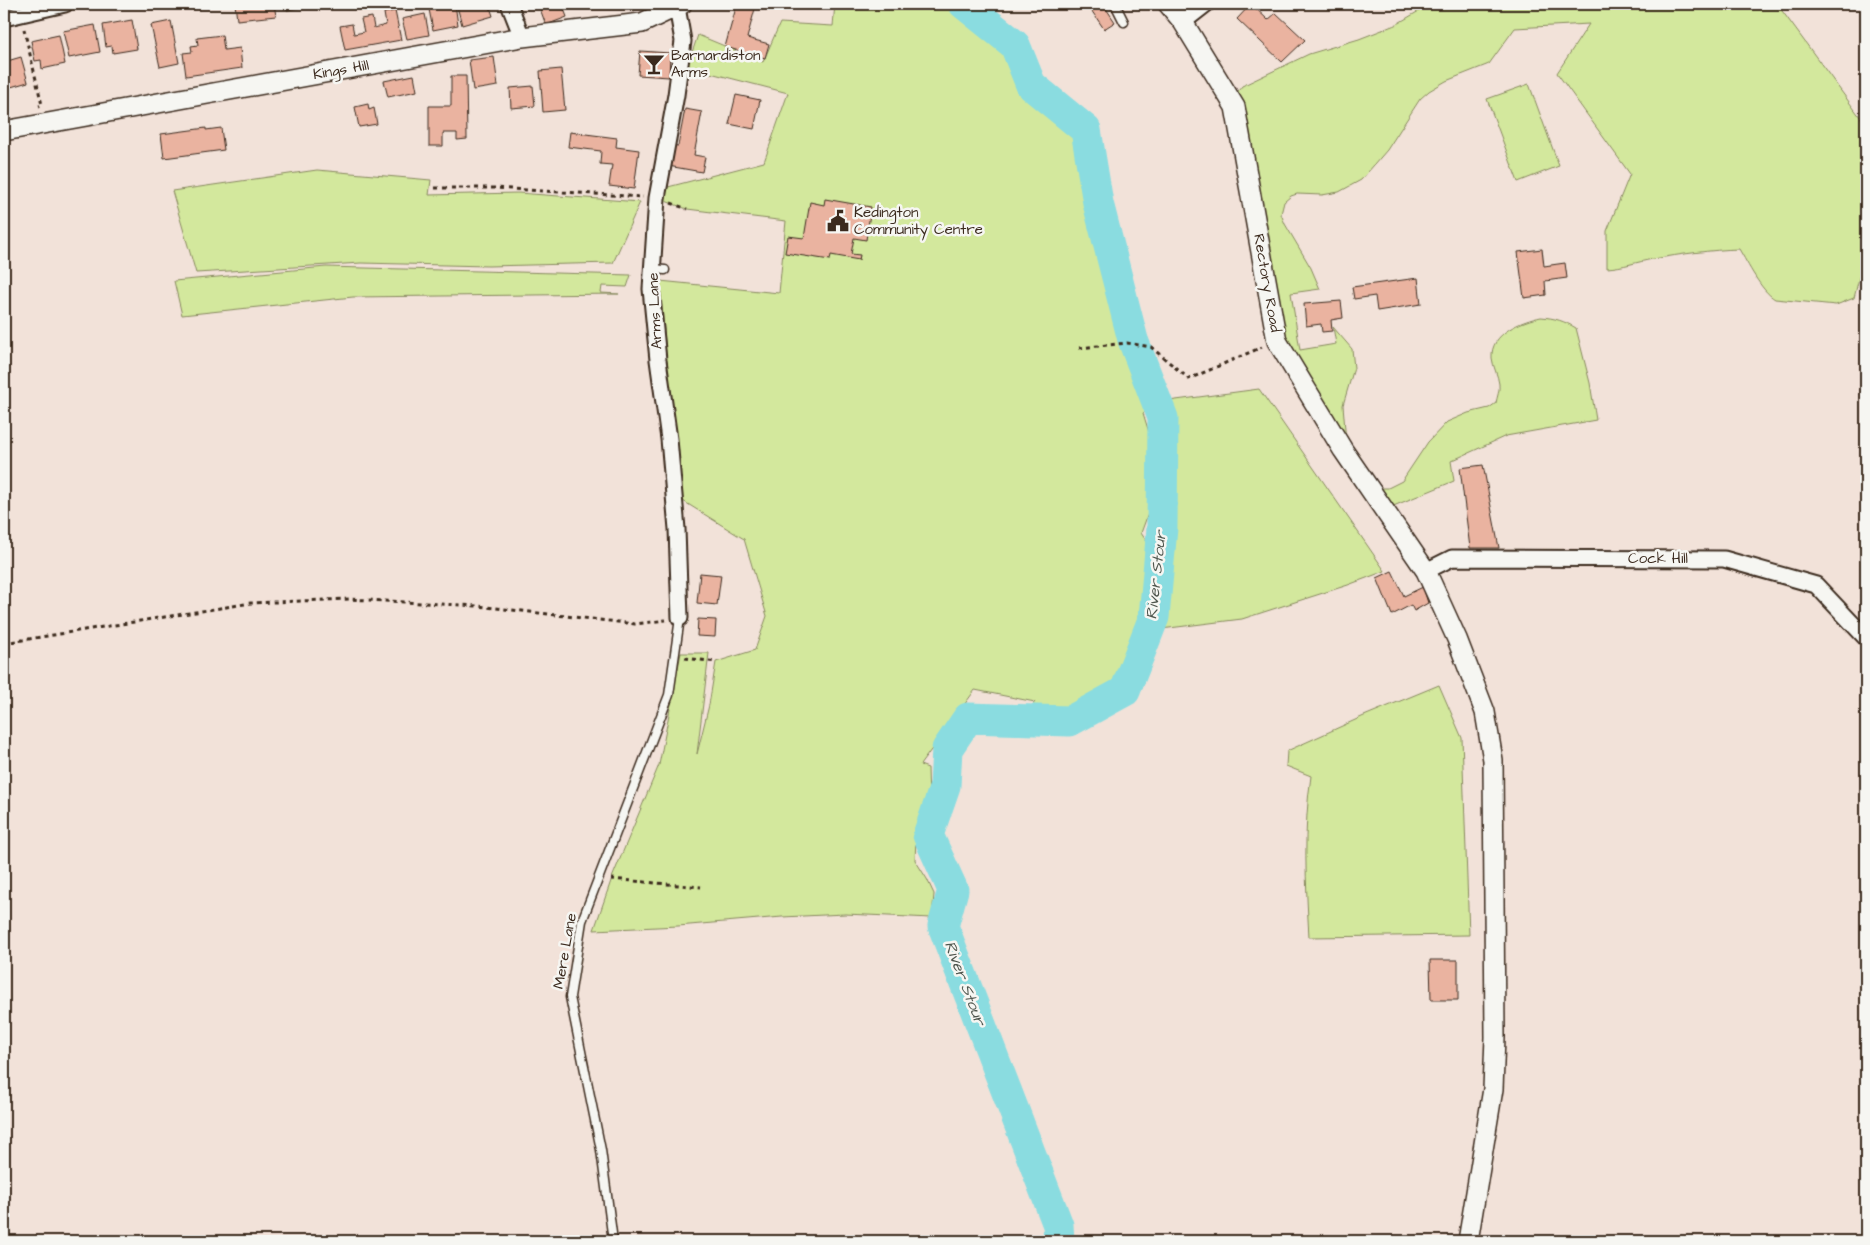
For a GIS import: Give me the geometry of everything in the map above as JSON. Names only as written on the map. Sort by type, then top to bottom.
[{"type":"street","points":[[4,18],[66,4]]},
{"type":"street","points":[[509,4],[522,37]]},
{"type":"street","name":"Rectory Road","points":[[1168,4],[1183,22],[1235,107],[1277,341],[1344,450],[1426,571],[1457,640],[1485,712],[1493,760],[1495,1027],[1493,1089],[1468,1241]]},
{"type":"street","points":[[1183,22],[1206,4]]},
{"type":"street","name":"Kings Hill","points":[[4,131],[522,37],[642,23],[671,7]]},
{"type":"street","name":"Arms Lane","points":[[671,7],[683,41],[676,94],[657,198],[659,269],[651,289],[658,360],[669,439],[675,511],[680,618]]},
{"type":"street","name":"Cock Hill","points":[[1426,571],[1452,558],[1724,558],[1816,585],[1866,638]]},
{"type":"lane","points":[[1115,4],[1124,22]]},
{"type":"lane","name":"Mere Lane","points":[[612,1241],[601,1150],[570,997],[582,920],[669,695],[680,618]]},
{"type":"path","points":[[21,15],[42,105],[24,114],[27,127]]},
{"type":"path","points":[[435,188],[504,188],[657,198]]},
{"type":"path","points":[[1079,348],[1127,343],[1151,348],[1189,379],[1277,341]]},
{"type":"path","points":[[4,643],[251,604],[349,599],[478,606],[635,624],[680,618]]},
{"type":"path","points":[[675,656],[716,662]]},
{"type":"path","points":[[598,878],[701,887]]},
{"type":"green space","points":[[835,4],[985,5],[1020,47],[1039,81],[1086,122],[1096,142],[1106,207],[1161,402],[1259,389],[1385,571],[1242,619],[1161,629],[1165,609],[1168,453],[1167,441],[1158,423],[1160,402],[1143,413],[1154,449],[1149,511],[1141,533],[1151,548],[1150,585],[1147,599],[1139,618],[1144,623],[1137,653],[1125,673],[1108,694],[1077,716],[1066,719],[1024,722],[1035,702],[975,690],[920,765],[928,768],[929,804],[924,823],[916,839],[915,860],[934,894],[932,918],[845,914],[594,930],[612,878],[659,765],[681,653],[709,653],[697,754],[709,705],[716,662],[755,650],[767,616],[744,539],[683,501],[671,416],[660,281],[779,293],[786,221],[687,209],[657,198],[668,187],[764,162],[788,93],[687,67],[698,35],[763,62],[780,23],[833,26]]},
{"type":"green space","points":[[1431,4],[1777,4],[1866,125],[1866,250],[1854,298],[1836,305],[1775,299],[1760,284],[1739,249],[1685,254],[1607,268],[1607,231],[1630,174],[1557,73],[1589,24],[1515,28],[1489,64],[1446,81],[1420,99],[1387,150],[1361,180],[1339,192],[1322,195],[1297,194],[1284,202],[1281,214],[1285,224],[1311,268],[1320,289],[1291,293],[1300,350],[1336,344],[1333,327],[1352,349],[1354,368],[1343,405],[1346,442],[1288,358],[1235,95],[1242,86],[1309,54],[1359,39],[1395,25]]},
{"type":"green space","points":[[1529,84],[1559,166],[1518,182],[1487,99]]},
{"type":"green space","points":[[317,170],[431,180],[429,195],[518,193],[640,202],[613,263],[488,266],[361,263],[196,273],[172,191]]},
{"type":"green space","points":[[326,267],[631,275],[627,287],[602,286],[601,293],[619,294],[353,297],[182,315],[174,281]]},
{"type":"green space","points":[[1541,317],[1559,320],[1576,328],[1590,383],[1596,420],[1506,436],[1451,461],[1454,481],[1391,507],[1378,488],[1388,488],[1402,481],[1428,442],[1447,422],[1468,413],[1489,408],[1496,403],[1499,384],[1492,358],[1496,342],[1502,335],[1517,325]]},
{"type":"green space","points":[[1439,685],[1462,738],[1469,935],[1309,937],[1306,836],[1311,776],[1286,766],[1287,751]]},
{"type":"building","points":[[235,4],[274,4],[276,16],[237,20]]},
{"type":"building","points":[[286,4],[322,4],[287,10]]},
{"type":"building","points":[[428,4],[455,4],[458,25],[433,30]]},
{"type":"building","points":[[489,4],[493,16],[462,25],[457,6]]},
{"type":"building","points":[[562,4],[567,17],[546,25],[539,6]]},
{"type":"building","points":[[737,4],[756,5],[747,38],[769,44],[765,58],[725,47]]},
{"type":"building","points":[[1087,4],[1103,4],[1115,22],[1104,29]]},
{"type":"building","points":[[1251,4],[1268,20],[1276,13],[1305,40],[1282,62],[1237,19]]},
{"type":"building","points":[[395,11],[401,40],[345,50],[340,26],[352,24],[354,34],[364,32],[361,19],[372,17],[374,28],[386,25],[384,13]]},
{"type":"building","points":[[425,14],[429,35],[407,39],[402,19]]},
{"type":"building","points":[[132,20],[137,49],[113,53],[112,46],[106,47],[103,25]]},
{"type":"building","points":[[171,21],[179,63],[160,67],[151,25]]},
{"type":"building","points":[[95,25],[100,52],[69,58],[63,31]]},
{"type":"building","points":[[59,35],[65,64],[42,69],[41,60],[35,61],[31,41]]},
{"type":"building","points":[[222,35],[224,50],[240,48],[242,68],[186,76],[183,53],[192,52],[191,46],[198,45],[197,38]]},
{"type":"building","name":"Barnardiston Arms","points":[[640,51],[670,53],[669,77],[638,75]]},
{"type":"building","points":[[21,57],[28,82],[4,89],[4,62]]},
{"type":"building","points":[[494,57],[498,86],[473,90],[469,60]]},
{"type":"building","points":[[561,69],[565,110],[543,112],[540,71]]},
{"type":"building","points":[[414,75],[417,91],[388,97],[384,81]]},
{"type":"building","points":[[451,76],[466,76],[467,139],[457,140],[457,133],[443,133],[443,146],[429,146],[429,106],[451,106]]},
{"type":"building","points":[[533,86],[535,106],[511,108],[510,88]]},
{"type":"building","points":[[736,95],[760,100],[754,129],[729,124]]},
{"type":"building","points":[[368,104],[369,110],[374,108],[377,124],[359,127],[355,107]]},
{"type":"building","points":[[685,109],[702,112],[694,155],[705,157],[702,172],[668,166],[672,145],[678,146]]},
{"type":"building","points":[[206,128],[206,130],[221,128],[224,150],[164,158],[161,134]]},
{"type":"building","points":[[570,132],[617,138],[616,147],[639,150],[634,189],[609,186],[612,165],[600,164],[601,151],[568,147]]},
{"type":"building","name":"Kedington Community Centre","points":[[825,199],[871,207],[866,240],[854,238],[851,254],[860,255],[859,260],[831,255],[830,260],[785,253],[788,236],[804,238],[810,202],[824,205]]},
{"type":"building","points":[[1542,249],[1544,266],[1565,263],[1567,278],[1545,281],[1546,295],[1524,298],[1518,252]]},
{"type":"building","points":[[1418,278],[1421,304],[1377,311],[1375,296],[1354,299],[1352,287]]},
{"type":"building","points":[[1341,301],[1343,318],[1331,320],[1332,331],[1322,332],[1321,324],[1306,326],[1304,304]]},
{"type":"building","points":[[1483,465],[1499,548],[1470,548],[1460,468]]},
{"type":"building","points":[[1392,571],[1404,596],[1423,587],[1428,603],[1414,611],[1411,605],[1392,615],[1377,578]]},
{"type":"building","points":[[700,573],[721,575],[717,605],[697,603]]},
{"type":"building","points":[[698,619],[716,620],[715,637],[697,636]]},
{"type":"building","points":[[1430,960],[1458,960],[1458,1000],[1431,1000]]},
{"type":"waterway","name":"River Stour","points":[[964,4],[1015,45],[1031,85],[1086,130],[1098,203],[1133,340],[1163,418],[1162,528],[1154,617],[1125,691],[1070,721],[968,718],[947,749],[945,786],[928,835],[953,890],[943,926],[1058,1225],[1059,1241]]},
{"type":"place","name":"Barnardiston Arms","points":[[654,64]]},
{"type":"place","name":"Kedington Community Centre","points":[[838,221]]}]
